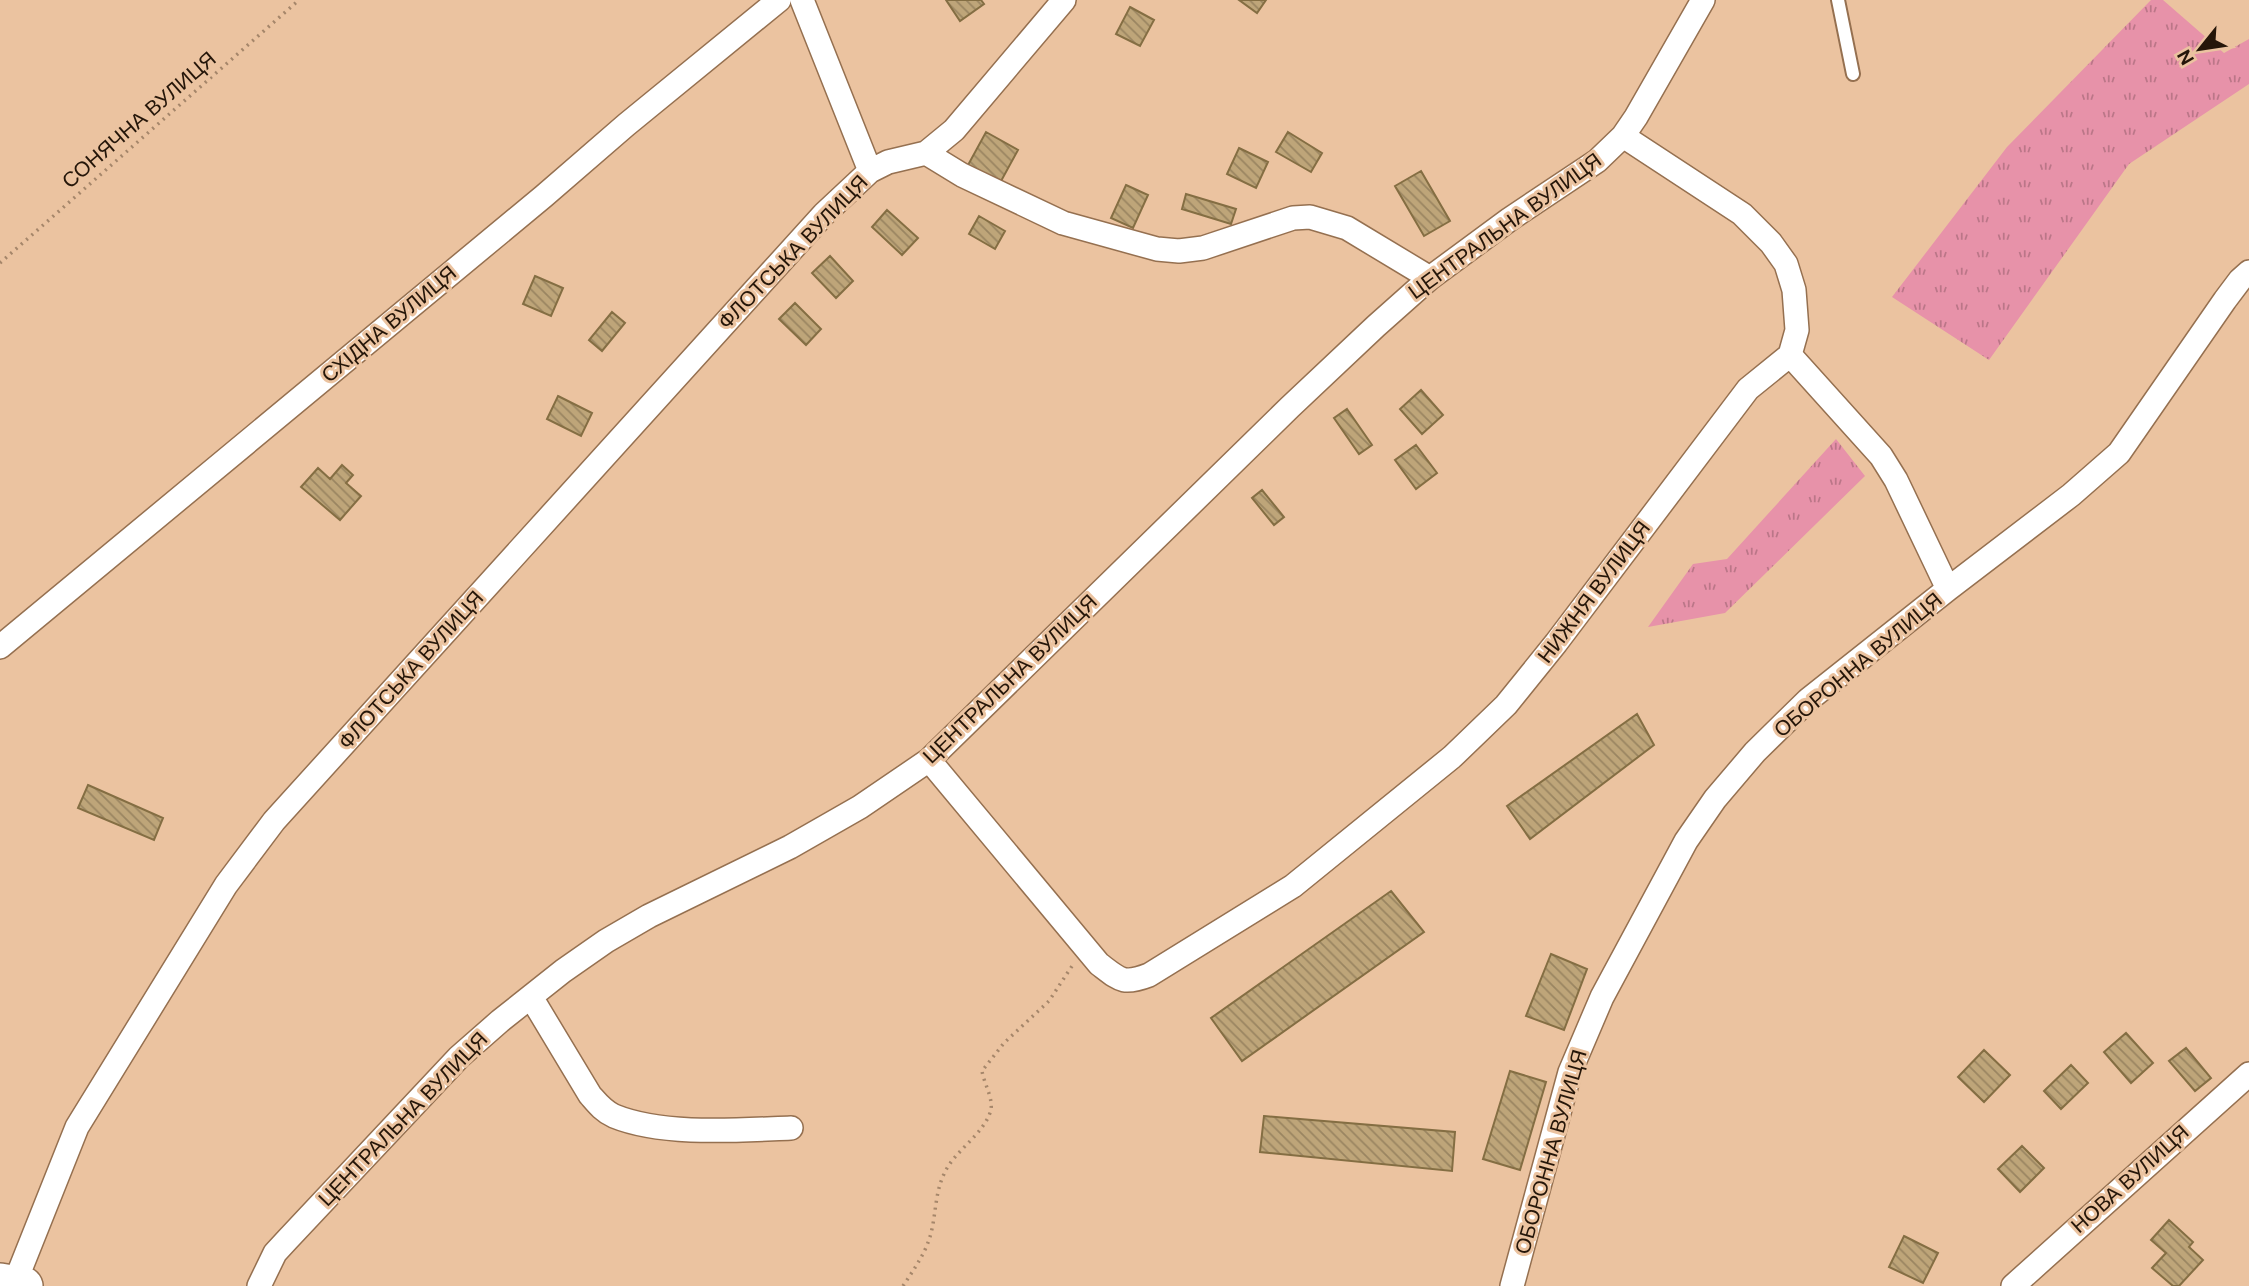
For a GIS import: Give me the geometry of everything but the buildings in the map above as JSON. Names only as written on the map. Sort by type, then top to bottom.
[{"type":"street","name":"СХІДНА ВУЛИЦЯ","points":[[0,647],[779,0]]},
{"type":"street","points":[[802,0],[870,171]]},
{"type":"street","name":"ФЛОТСЬКА ВУЛИЦЯ","points":[[13,1284],[77,1127],[226,885],[274,821],[824,214],[870,171],[888,162],[926,153],[954,130],[1064,0]]},
{"type":"street","name":"ЦЕНТРАЛЬНА ВУЛИЦЯ","points":[[259,1286],[275,1253],[419,1098],[459,1057],[500,1021],[589,953],[628,929],[790,848],[860,807],[929,760],[1290,407],[1430,278],[1510,219],[1597,161],[1623,136],[1703,0]]},
{"type":"street","points":[[1623,136],[1742,214],[1772,243],[1786,264],[1794,290],[1797,330],[1790,355],[1881,456],[1896,480],[1948,589]]},
{"type":"street","points":[[926,153],[962,175],[1063,223],[1157,249],[1180,251],[1203,248],[1293,218],[1310,217],[1347,228],[1430,278]]},
{"type":"street","name":"ОБОРОННА ВУЛИЦЯ","points":[[1512,1286],[1570,1072],[1602,997],[1686,841],[1715,799],[1755,752],[1808,701],[2071,495],[2119,453],[2239,280],[2249,272]]},
{"type":"street","name":"НИЖНЯ ВУЛИЦЯ","points":[[1085,946],[1100,964],[1117,978],[1132,981],[1149,975],[1293,887],[1452,757],[1515,694],[1748,389],[1790,355]]},
{"type":"street","points":[[929,760],[1085,946]]},
{"type":"street","points":[[531,997],[590,1095],[599,1107],[612,1115],[638,1123],[705,1131],[791,1128]]},
{"type":"street","name":"НОВА ВУЛИЦЯ","points":[[2013,1286],[2249,1074]]},
{"type":"lane","points":[[1838,0],[1853,74]]},
{"type":"path","name":"СОНЯЧНА ВУЛИЦЯ","points":[[0,263],[299,0]]},
{"type":"path","points":[[903,1286],[923,1255],[931,1234],[943,1175],[984,1124],[990,1112],[991,1104],[982,1071],[1004,1043],[1049,1001],[1085,946]]},
{"type":"green space","points":[[2151,0],[2163,0],[2224,53],[2249,39],[2249,84],[2129,164],[1989,360],[1892,297],[2007,147]]},
{"type":"green space","points":[[1836,439],[1865,476],[1725,613],[1648,627],[1693,564],[1727,559]]}]
